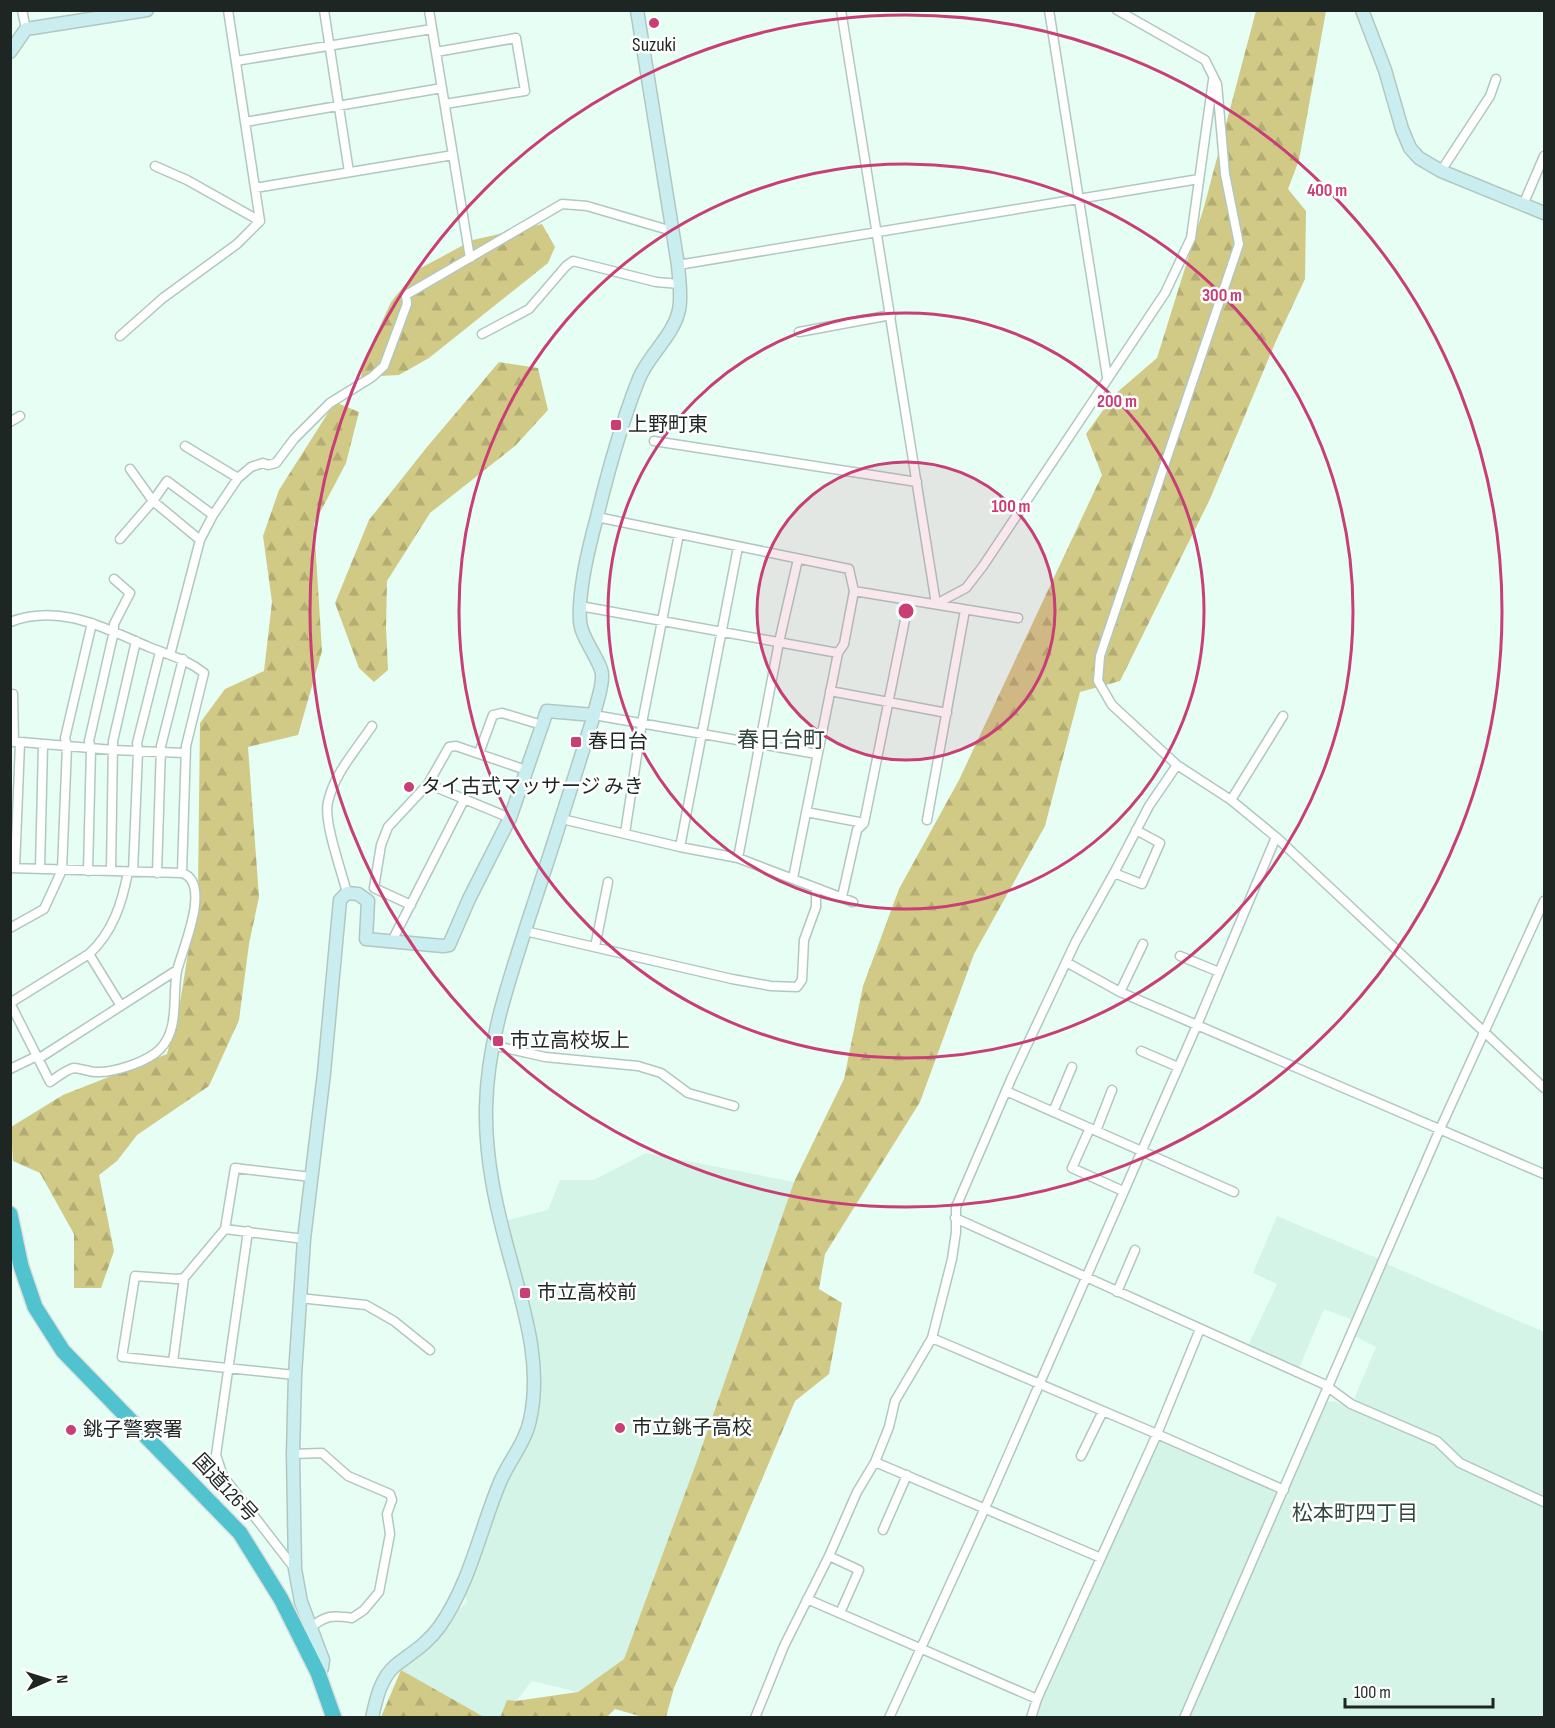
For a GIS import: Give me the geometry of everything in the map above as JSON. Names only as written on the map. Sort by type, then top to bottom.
[{"type":"highway","name":"国道126号","points":[[10,1214],[21,1266],[35,1307],[63,1351],[240,1533],[281,1599],[318,1673],[334,1718]]},
{"type":"street","points":[[22,10],[26,29]]},
{"type":"street","points":[[10,52],[26,29],[147,10]]},
{"type":"street","points":[[228,10],[260,220]]},
{"type":"street","points":[[324,10],[349,171]]},
{"type":"street","points":[[429,10],[470,258]]},
{"type":"street","points":[[372,1718],[380,1688],[394,1666],[418,1651],[440,1627],[453,1606],[500,1481],[519,1449],[531,1418],[532,1345],[493,1189],[487,1145],[486,1107],[492,1045],[507,988],[594,715],[603,674],[579,623],[587,561],[597,517],[624,420],[639,378],[672,326],[679,310],[678,264],[637,10]]},
{"type":"street","points":[[841,10],[936,604]]},
{"type":"street","points":[[1048,10],[1107,377]]},
{"type":"street","points":[[1117,10],[1205,60],[1217,84],[1225,174],[1239,244],[1100,656],[1098,681],[1112,705],[1177,765],[1232,800],[1276,837],[1545,1088]]},
{"type":"street","points":[[1362,10],[1385,70],[1402,129],[1410,148],[1419,158],[1441,171],[1545,213]]},
{"type":"street","points":[[236,61],[432,29]]},
{"type":"street","points":[[436,52],[516,38],[525,91],[445,104]]},
{"type":"street","points":[[936,604],[966,588],[977,573],[1164,293],[1191,238],[1214,78]]},
{"type":"street","points":[[1441,171],[1490,96],[1496,79]]},
{"type":"street","points":[[245,122],[442,88]]},
{"type":"street","points":[[255,188],[453,155]]},
{"type":"street","points":[[1523,204],[1545,156]]},
{"type":"street","points":[[155,166],[187,180],[260,220]]},
{"type":"street","points":[[678,264],[1199,179]]},
{"type":"street","points":[[170,655],[200,540],[213,515],[238,478],[251,467],[263,463],[268,465],[276,463],[294,439],[330,403],[384,366],[407,304],[406,294],[562,204],[587,206],[672,231]]},
{"type":"street","points":[[120,336],[163,298],[237,244],[260,220]]},
{"type":"street","points":[[482,334],[529,309],[573,261],[656,282],[680,284]]},
{"type":"street","points":[[799,332],[891,315]]},
{"type":"street","points":[[10,422],[20,417]]},
{"type":"street","points":[[654,441],[917,482]]},
{"type":"street","points":[[185,446],[238,478]]},
{"type":"street","points":[[130,469],[153,501],[200,540]]},
{"type":"street","points":[[120,539],[167,481],[213,515]]},
{"type":"street","points":[[597,517],[849,568],[854,591],[844,644],[838,653],[793,878]]},
{"type":"street","points":[[625,832],[642,723],[679,534]]},
{"type":"street","points":[[680,847],[738,547]]},
{"type":"street","points":[[738,858],[779,642],[798,559]]},
{"type":"street","points":[[88,871],[91,748],[88,741],[114,624],[130,593],[114,579]]},
{"type":"street","points":[[854,591],[1018,618]]},
{"type":"street","points":[[842,897],[857,831],[864,823],[909,600]]},
{"type":"street","points":[[580,606],[838,653]]},
{"type":"street","points":[[927,820],[965,610]]},
{"type":"street","points":[[10,622],[26,617],[49,615],[92,622],[160,652],[183,659],[204,673],[185,753],[182,873]]},
{"type":"street","points":[[10,928],[44,909],[62,870],[67,746],[65,738],[92,622]]},
{"type":"street","points":[[111,871],[113,741],[136,641]]},
{"type":"street","points":[[13,694],[15,742],[13,868],[88,871],[111,871],[131,872],[157,873],[182,873],[192,884],[195,898],[194,915],[177,970],[173,1020],[167,1038],[161,1049],[123,1068],[99,1073],[73,1068],[50,1082],[10,1003],[89,954],[99,945],[111,927],[131,872],[137,743],[160,652]]},
{"type":"street","points":[[157,873],[161,746],[183,659]]},
{"type":"street","points":[[830,691],[947,713]]},
{"type":"street","points":[[346,893],[358,894],[368,901],[366,939],[449,945],[469,899],[510,818],[547,711],[594,715],[817,754]]},
{"type":"street","points":[[479,753],[493,715],[502,713],[542,724]]},
{"type":"street","points":[[1232,800],[1282,716]]},
{"type":"street","points":[[346,893],[330,828],[327,804],[336,779],[372,726]]},
{"type":"street","points":[[15,742],[138,752],[185,753]]},
{"type":"street","points":[[40,869],[43,745]]},
{"type":"street","points":[[411,905],[374,888],[381,845],[388,827],[428,784],[449,747],[456,746],[526,770]]},
{"type":"street","points":[[755,1718],[775,1666],[829,1556],[857,1492],[875,1461],[889,1427],[895,1401],[932,1338],[952,1258],[956,1232],[956,1207],[1006,1091],[1066,962],[1149,806],[1177,765]]},
{"type":"street","points":[[428,784],[510,818]]},
{"type":"street","points":[[392,941],[465,798]]},
{"type":"street","points":[[806,812],[864,823]]},
{"type":"street","points":[[562,819],[625,832],[680,847],[738,858],[853,902]]},
{"type":"street","points":[[1114,873],[1142,884],[1160,843],[1136,830]]},
{"type":"street","points":[[889,1718],[985,1508],[1197,1025],[1276,837]]},
{"type":"street","points":[[595,947],[608,882]]},
{"type":"street","points":[[525,931],[732,979],[771,986],[797,987],[802,980],[804,940],[816,907],[816,888]]},
{"type":"street","points":[[318,1673],[322,1668],[323,1660],[301,1602],[295,1569],[295,1375],[304,1239],[324,1073],[340,900],[346,893]]},
{"type":"street","points":[[1184,1718],[1440,1129],[1484,1032],[1541,920],[1545,902]]},
{"type":"street","points":[[1120,992],[1143,944]]},
{"type":"street","points":[[89,954],[121,1006]]},
{"type":"street","points":[[1180,956],[1219,972]]},
{"type":"street","points":[[1066,962],[1120,992],[1545,1174]]},
{"type":"street","points":[[10,1069],[37,1058],[177,970]]},
{"type":"street","points":[[492,1045],[545,1057],[638,1066],[661,1073],[688,1093],[734,1106]]},
{"type":"street","points":[[1141,1051],[1178,1067]]},
{"type":"street","points":[[1053,1112],[1072,1067]]},
{"type":"street","points":[[1112,1090],[1072,1168],[1124,1191]]},
{"type":"street","points":[[1006,1091],[1234,1192]]},
{"type":"street","points":[[173,1362],[184,1278],[225,1229],[235,1168],[311,1177]]},
{"type":"street","points":[[955,1218],[1328,1386],[1351,1404],[1437,1441],[1460,1463],[1545,1502]]},
{"type":"street","points":[[225,1229],[304,1239]]},
{"type":"street","points":[[248,1232],[216,1455],[223,1476],[295,1569]]},
{"type":"street","points":[[1118,1292],[1135,1250]]},
{"type":"street","points":[[184,1278],[135,1276],[122,1357],[295,1375]]},
{"type":"street","points":[[299,1298],[366,1305],[393,1321],[430,1350]]},
{"type":"street","points":[[1031,1718],[1037,1699],[1157,1434],[1200,1329]]},
{"type":"street","points":[[932,1338],[1284,1490]]},
{"type":"street","points":[[1081,1456],[1102,1411]]},
{"type":"street","points":[[294,1454],[322,1453],[348,1476],[390,1494],[392,1500],[387,1514],[390,1534],[379,1592],[364,1610],[352,1618],[332,1616],[319,1621],[310,1628]]},
{"type":"street","points":[[875,1461],[1101,1558]]},
{"type":"street","points":[[883,1530],[907,1475]]},
{"type":"street","points":[[829,1556],[859,1570],[840,1613]]},
{"type":"street","points":[[807,1599],[1037,1699]]},
{"type":"shaded area","name":"市立銚子高校","points":[[646,1153],[794,1182],[698,1458],[624,1659],[578,1692],[532,1681],[503,1718],[484,1717],[399,1669],[433,1644],[452,1617],[467,1602],[465,1593],[500,1493],[529,1438],[534,1335],[508,1220],[548,1210],[560,1180],[594,1180]]},
{"type":"shaded area","points":[[1277,1216],[1379,1259],[1352,1320],[1324,1309],[1299,1368],[1248,1346],[1277,1284],[1253,1273]]},
{"type":"shaded area","points":[[1387,1264],[1544,1332],[1544,1717],[1189,1718],[1327,1402],[1334,1401],[1347,1407],[1354,1399],[1376,1347],[1355,1336]]},
{"type":"shaded area","points":[[1159,1438],[1279,1491],[1178,1717],[1034,1718]]},
{"type":"green space","points":[[1256,11],[1326,11],[1299,160],[1288,189],[1306,211],[1305,279],[1276,341],[1210,499],[1120,681],[1080,692],[1045,826],[974,954],[920,1102],[825,1254],[819,1289],[842,1303],[829,1374],[795,1401],[674,1688],[666,1717],[643,1717],[615,1709],[607,1717],[500,1718],[507,1700],[516,1701],[578,1692],[624,1659],[698,1458],[794,1182],[844,1079],[863,986],[899,889],[959,780],[1102,475],[1086,434],[1114,395],[1157,358],[1204,207]]},
{"type":"green space","points":[[542,224],[555,247],[548,263],[429,358],[399,375],[361,377],[364,361],[391,302],[417,270],[473,240]]},
{"type":"green space","points":[[499,362],[538,368],[548,410],[515,446],[430,513],[387,581],[388,670],[374,682],[359,668],[335,603],[369,520]]},
{"type":"green space","points":[[335,402],[359,412],[346,463],[314,524],[322,651],[298,735],[248,747],[259,897],[249,944],[239,1020],[209,1086],[137,1135],[117,1161],[99,1175],[114,1251],[101,1288],[74,1288],[74,1234],[40,1173],[13,1161],[11,1127],[63,1095],[167,1054],[180,1003],[198,890],[200,723],[225,689],[264,671],[272,602],[263,536],[279,490]]},
{"type":"green space","points":[[401,1670],[484,1717],[381,1717]]},
{"type":"place","name":"Suzuki","points":[[654,23]]},
{"type":"place","name":"上野町東","points":[[616,425]]},
{"type":"place","name":"春日台","points":[[576,742]]},
{"type":"place","name":"タイ古式マッサージ みき","points":[[409,787]]},
{"type":"place","name":"市立高校坂上","points":[[498,1041]]},
{"type":"place","name":"市立高校前","points":[[525,1293]]},
{"type":"place","name":"市立銚子高校","points":[[620,1428]]},
{"type":"place","name":"銚子警察署","points":[[71,1430]]},
{"type":"district","name":"春日台町","points":[[781,740]]},
{"type":"district","name":"松本町四丁目","points":[[1355,1513]]}]
